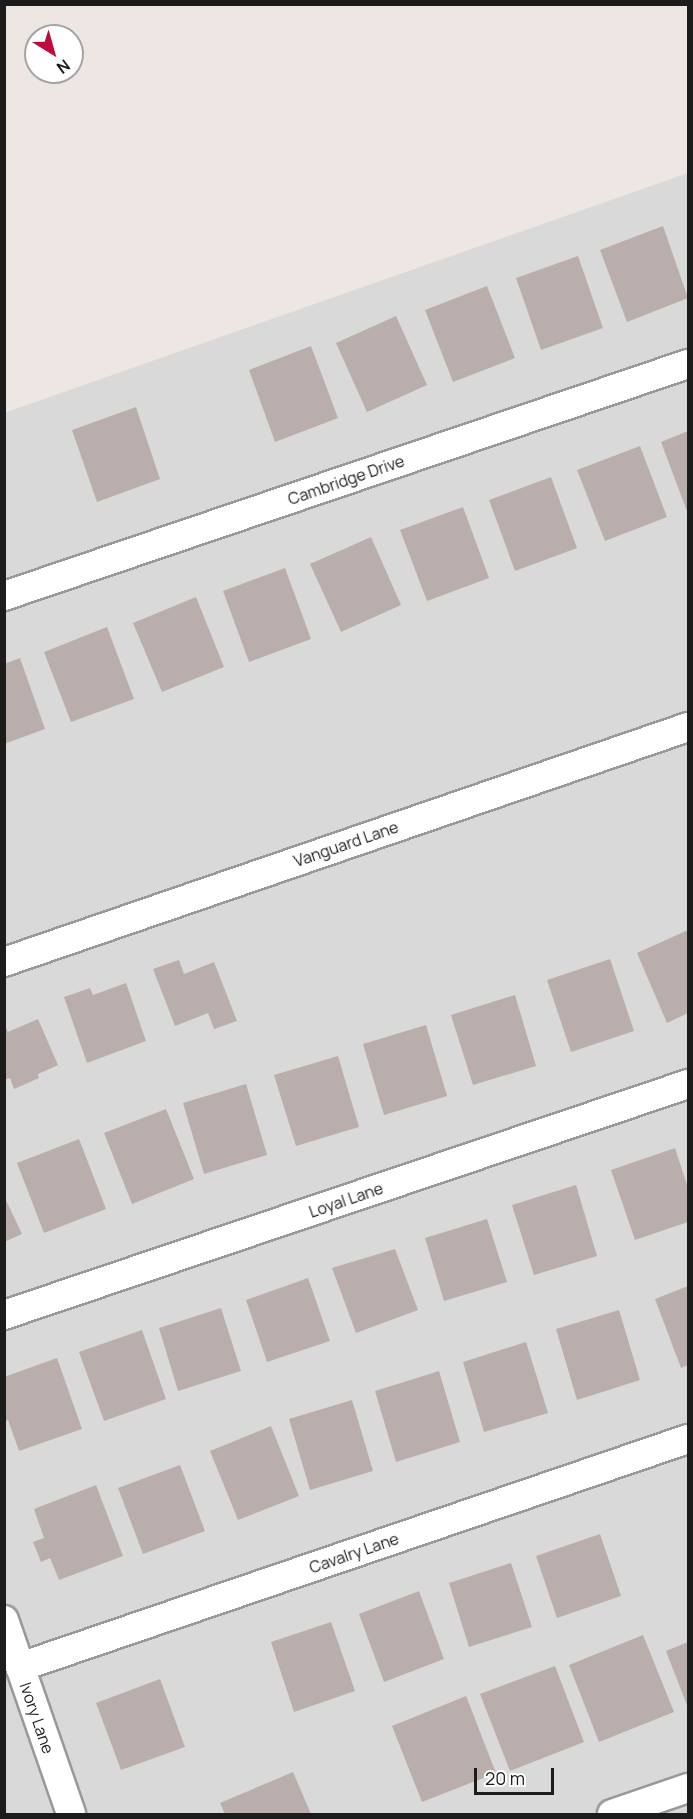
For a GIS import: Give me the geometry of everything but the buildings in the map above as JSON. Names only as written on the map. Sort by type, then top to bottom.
[{"type":"street","name":"Cambridge Drive","points":[[4,596],[688,364]]},
{"type":"street","name":"Vanguard Lane","points":[[4,962],[688,727]]},
{"type":"street","name":"Loyal Lane","points":[[4,1316],[688,1084]]},
{"type":"street","name":"Cavalry Lane","points":[[20,1667],[688,1439]]},
{"type":"street","name":"Ivory Lane","points":[[4,1620],[71,1815]]},
{"type":"street","points":[[612,1815],[688,1788]]},
{"type":"shaded area","points":[[688,173],[688,1814],[5,1814],[4,413]]}]
